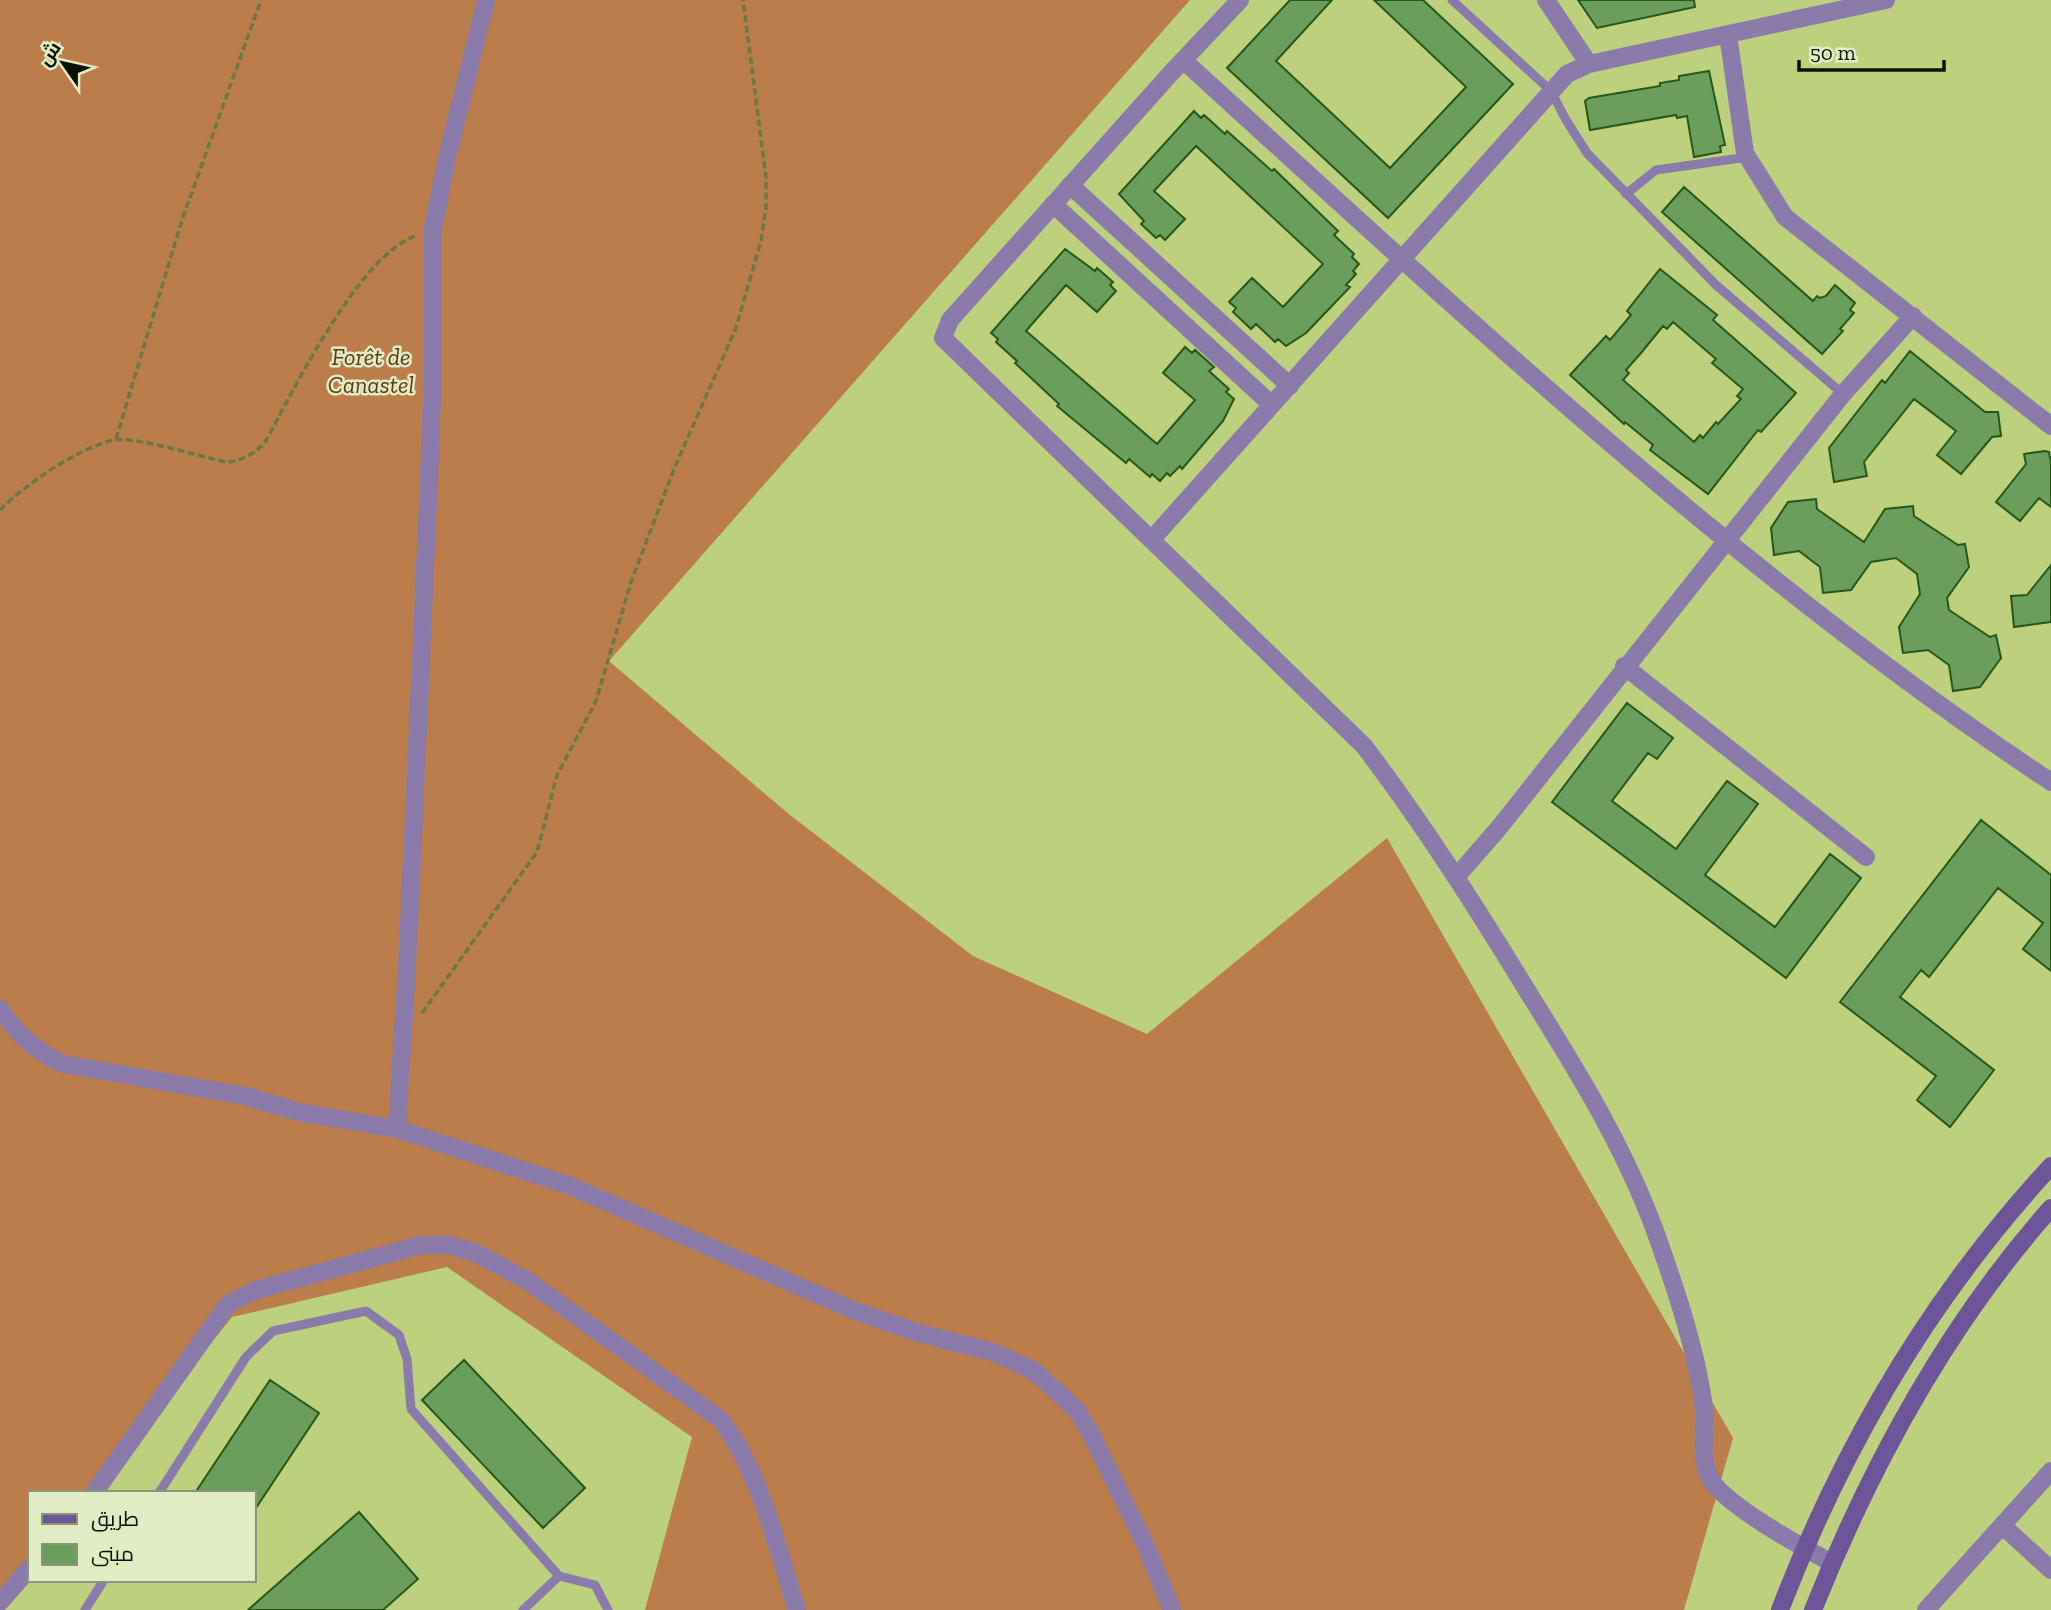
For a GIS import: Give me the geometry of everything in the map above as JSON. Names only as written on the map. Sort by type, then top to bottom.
[{"type":"main road","points":[[1780,1610],[1803,1548],[1879,1396],[1926,1320],[2007,1213],[2051,1166]]},
{"type":"main road","points":[[1813,1610],[1832,1563],[1901,1424],[1955,1331],[2051,1208]]},
{"type":"street","points":[[397,1129],[432,389],[433,229],[446,162],[486,0]]},
{"type":"street","points":[[1240,0],[950,320],[943,338],[1153,538],[1364,746],[1414,811],[1605,1116],[1634,1176],[1686,1319],[1704,1407],[1706,1460],[1710,1479],[1731,1500],[1803,1548],[1832,1563]]},
{"type":"street","points":[[1546,0],[1589,64]]},
{"type":"street","points":[[1153,538],[1567,74],[1589,64],[1886,0]]},
{"type":"street","points":[[1728,36],[1736,105],[1748,157],[1785,217],[2051,426]]},
{"type":"street","points":[[1183,60],[1403,260],[1727,543],[1975,731],[2051,782]]},
{"type":"street","points":[[1070,185],[1290,386]]},
{"type":"street","points":[[1053,204],[1272,405]]},
{"type":"street","points":[[1192,332],[1209,312]]},
{"type":"street","points":[[1457,876],[1498,829],[1624,666],[1727,543],[1843,394],[1913,316]]},
{"type":"street","points":[[1624,666],[1866,857]]},
{"type":"street","points":[[0,1009],[25,1042],[37,1052],[63,1064],[233,1093],[299,1112],[397,1129],[568,1185],[853,1310],[915,1332],[996,1353],[1034,1371],[1077,1410],[1090,1432],[1155,1565],[1172,1610]]},
{"type":"street","points":[[95,1491],[228,1304],[256,1290],[421,1245],[450,1244],[475,1253],[528,1281],[721,1420],[740,1446],[754,1477],[797,1610]]},
{"type":"street","points":[[1926,1610],[2051,1471]]},
{"type":"street","points":[[2003,1526],[2051,1570]]},
{"type":"street","points":[[0,1602],[28,1570]]},
{"type":"lane","points":[[1452,0],[1551,91],[1587,153],[1716,285],[1843,394]]},
{"type":"lane","points":[[1626,194],[1656,170],[1748,157]]},
{"type":"lane","points":[[160,1491],[246,1357],[273,1331],[366,1311],[399,1335],[407,1359],[411,1409],[559,1576],[596,1586],[608,1610]]},
{"type":"lane","points":[[523,1610],[559,1576]]},
{"type":"lane","points":[[85,1610],[103,1582]]},
{"type":"path","points":[[116,439],[183,220],[261,0]]},
{"type":"path","points":[[402,1040],[537,852],[556,775],[596,701],[631,582],[674,469],[736,328],[761,241],[766,207],[764,164],[743,0]]},
{"type":"path","points":[[0,510],[15,495],[67,460],[116,439],[226,462],[239,461],[251,455],[264,444],[342,308],[386,255],[407,239],[433,229]]},
{"type":"green space","name":"Forêt de Canastel","points":[[0,0],[1190,0],[609,661],[790,815],[973,956],[1147,1034],[1387,838],[1733,1438],[1684,1610],[645,1610],[692,1437],[447,1267],[232,1317],[91,1491],[28,1491],[28,1568],[0,1603]]},
{"type":"building","points":[[1290,0],[1332,0],[1276,61],[1390,168],[1466,87],[1374,0],[1423,0],[1513,84],[1388,218],[1227,68]]},
{"type":"building","points":[[1578,0],[1694,0],[1695,7],[1597,28]]},
{"type":"building","points":[[1709,71],[1725,145],[1720,146],[1721,152],[1694,157],[1687,116],[1677,118],[1676,115],[1590,130],[1585,101],[1589,98],[1660,86],[1660,83],[1679,80],[1679,76]]},
{"type":"building","points":[[1194,111],[1201,118],[1204,115],[1225,134],[1227,131],[1272,171],[1274,169],[1338,231],[1334,235],[1354,254],[1352,257],[1359,264],[1353,271],[1356,274],[1346,285],[1350,287],[1306,333],[1286,346],[1278,339],[1275,342],[1256,324],[1251,329],[1233,312],[1236,308],[1229,302],[1252,278],[1283,307],[1323,264],[1196,146],[1154,191],[1185,219],[1165,240],[1160,235],[1156,238],[1141,224],[1144,221],[1119,194]]},
{"type":"building","points":[[1684,187],[1813,301],[1817,296],[1826,296],[1835,285],[1855,303],[1850,310],[1854,313],[1840,329],[1843,331],[1822,354],[1662,212]]},
{"type":"building","points":[[1065,249],[1095,271],[1097,268],[1113,282],[1110,285],[1116,291],[1097,312],[1066,285],[1026,331],[1157,444],[1195,400],[1163,373],[1185,347],[1192,353],[1195,350],[1214,367],[1209,371],[1229,389],[1226,392],[1234,399],[1223,421],[1182,469],[1180,466],[1170,476],[1167,473],[1160,481],[1152,474],[1150,477],[1129,459],[1126,463],[1057,406],[1059,404],[1015,363],[1017,361],[996,342],[998,339],[991,333]]},
{"type":"building","points":[[1660,269],[1717,315],[1713,320],[1796,393],[1761,432],[1758,430],[1708,494],[1650,450],[1653,445],[1625,422],[1624,424],[1570,375],[1606,336],[1610,340],[1631,315],[1627,311]],"holes":[[[1673,322],[1716,359],[1712,363],[1743,389],[1737,396],[1741,399],[1703,438],[1700,435],[1694,442],[1623,380],[1629,373],[1626,370],[1663,326],[1667,329]]]},
{"type":"building","points":[[1910,351],[1985,412],[1998,412],[2001,436],[1992,437],[1961,474],[1937,455],[1956,431],[1914,399],[1864,462],[1867,476],[1834,482],[1829,448],[1882,380],[1885,383]]},
{"type":"building","points":[[2049,452],[2051,463],[2051,507],[2039,498],[2020,521],[1996,502],[2026,464],[2024,454]]},
{"type":"building","points":[[1816,499],[1817,509],[1864,542],[1885,509],[1913,506],[1914,516],[1958,545],[1965,544],[1969,567],[1947,598],[1949,610],[1990,637],[1996,635],[2001,658],[1980,687],[1953,691],[1949,665],[1928,650],[1903,653],[1899,627],[1920,594],[1917,574],[1896,558],[1871,562],[1851,590],[1823,593],[1820,567],[1799,551],[1774,555],[1771,528],[1788,502]]},
{"type":"building","points":[[2051,565],[2051,622],[2014,627],[2011,596],[2027,595]]},
{"type":"building","points":[[1627,703],[1673,738],[1657,759],[1648,753],[1612,801],[1676,849],[1727,781],[1758,804],[1705,875],[1775,927],[1830,854],[1861,878],[1786,978],[1552,802]]},
{"type":"building","points":[[1981,820],[2051,875],[2051,971],[2023,949],[2043,923],[1998,888],[1929,977],[1921,970],[1900,997],[1994,1070],[1950,1127],[1917,1100],[1936,1076],[1840,1002]]},
{"type":"building","points":[[464,1360],[585,1488],[543,1528],[422,1400]]},
{"type":"building","points":[[270,1380],[319,1413],[256,1508],[256,1491],[196,1491]]},
{"type":"building","points":[[359,1512],[418,1579],[383,1610],[248,1610]]}]
